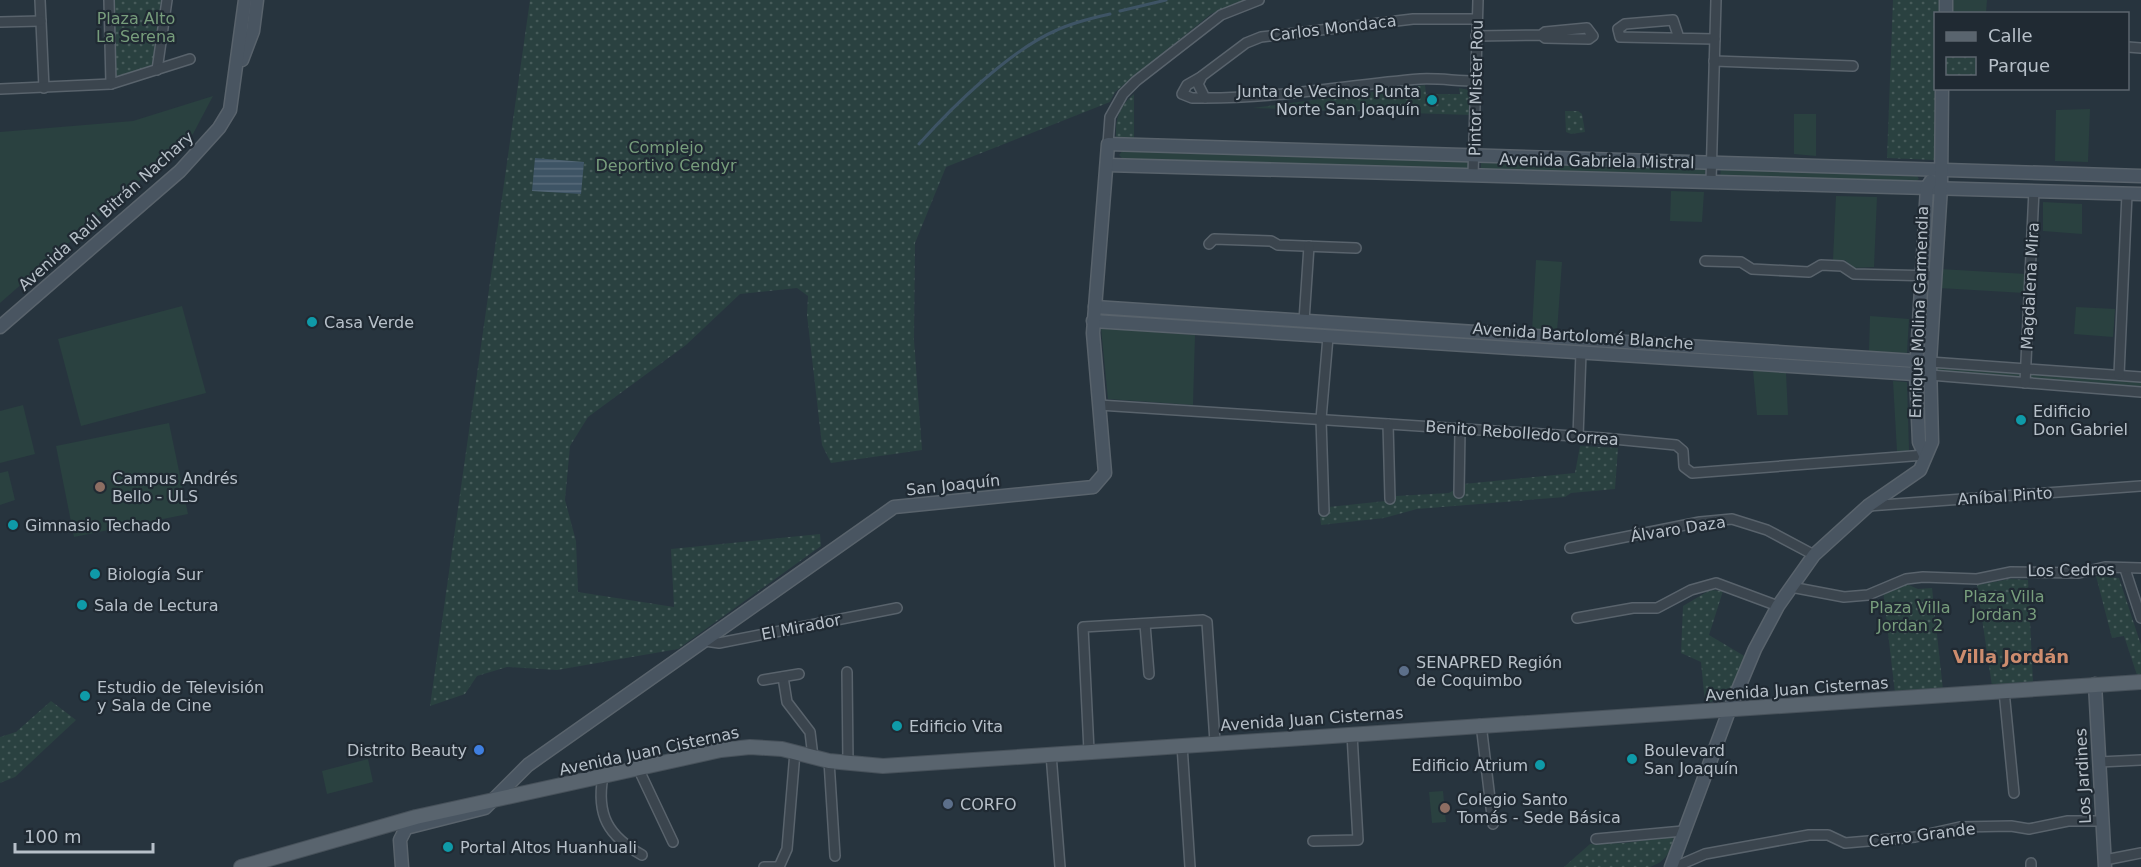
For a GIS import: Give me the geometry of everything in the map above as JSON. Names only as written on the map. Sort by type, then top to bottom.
[{"type":"main road","name":"Avenida Raúl Bitrán Nachary","points":[[0,327],[180,171],[207,143],[230,110],[245,0]]},
{"type":"main road","name":"Avenida Raúl Bitrán Nachary","points":[[236,78],[253,31],[257,0]]},
{"type":"main road","name":"Enrique Molina Garmendia","points":[[1673,867],[1683,831],[1729,711],[1755,649],[1778,606],[1814,555],[1868,506],[1920,470],[1932,442],[1930,369],[1941,187],[1939,169],[1942,90]]},
{"type":"main road","name":"Avenida Gabriela Mistral","points":[[1108,144],[2141,176]]},
{"type":"main road","name":"San Joaquín","points":[[492,801],[528,765],[894,507],[1093,487],[1105,473],[1094,321],[1108,144]]},
{"type":"main road","name":"Avenida Gabriela Mistral","points":[[1107,165],[1710,180],[2141,194]]},
{"type":"main road","name":"Enrique Molina Garmendia","points":[[1925,455],[1919,442],[1916,367],[1927,187],[1939,169]]},
{"type":"main road","name":"Avenida Bartolomé Blanche","points":[[1095,307],[1930,369]]},
{"type":"main road","name":"Avenida Bartolomé Blanche","points":[[1094,321],[1581,352],[1783,359]]},
{"type":"main road","name":"Avenida Juan Cisternas","points":[[246,867],[394,823],[721,750],[750,747],[795,752],[829,761],[883,766],[1481,724],[1729,711],[2141,682]]},
{"type":"main road","name":"Los Jardines","points":[[2095,684],[2105,864]]},
{"type":"main road","name":"Avenida Juan Cisternas","points":[[400,867],[400,840],[403,831],[409,826],[478,810],[492,801]]},
{"type":"main road","points":[[394,823],[400,867]]},
{"type":"street","points":[[40,0],[44,88]]},
{"type":"street","points":[[109,0],[111,84]]},
{"type":"street","points":[[158,70],[167,0]]},
{"type":"street","points":[[1108,144],[1110,117],[1123,94],[1136,81],[1221,15],[1258,0]]},
{"type":"street","name":"Pintor Mister Rou","points":[[1473,175],[1478,0]]},
{"type":"street","points":[[1710,180],[1716,0]]},
{"type":"street","name":"Carlos Mondaca","points":[[1475,81],[1422,79],[1314,93],[1192,99],[1182,94],[1187,85],[1246,43],[1261,37],[1413,19],[1477,20]]},
{"type":"street","points":[[1680,38],[1673,20],[1624,24],[1618,29],[1620,37],[1714,39]]},
{"type":"street","points":[[0,22],[41,21]]},
{"type":"street","points":[[1476,36],[1541,35]]},
{"type":"street","points":[[0,90],[111,84],[190,59]]},
{"type":"street","points":[[1714,61],[1853,66]]},
{"type":"street","points":[[1202,76],[1198,84],[1205,98]]},
{"type":"street","points":[[2086,174],[2086,192]]},
{"type":"street","name":"Magdalena Mira","points":[[2025,383],[2034,190]]},
{"type":"street","points":[[2119,375],[2127,194]]},
{"type":"street","points":[[1209,244],[1214,239],[1356,248]]},
{"type":"street","points":[[1304,321],[1309,246]]},
{"type":"street","points":[[1705,261],[1741,262],[1752,268],[1809,272],[1821,265],[1842,266],[1854,274],[1935,276]]},
{"type":"street","points":[[1324,511],[1321,419],[1328,337]]},
{"type":"street","points":[[1578,437],[1581,352]]},
{"type":"street","name":"Avenida Bartolomé Blanche","points":[[1930,369],[2026,368],[2141,377]]},
{"type":"street","name":"Avenida Bartolomé Blanche","points":[[1930,369],[2025,383],[2141,392]]},
{"type":"street","points":[[2070,372],[2070,386]]},
{"type":"street","name":"Benito Rebolledo Correa","points":[[1099,405],[1676,445],[1683,452],[1684,467],[1692,473],[1925,455]]},
{"type":"street","points":[[1388,424],[1390,499]]},
{"type":"street","points":[[1459,493],[1460,430]]},
{"type":"street","name":"Aníbal Pinto","points":[[1868,506],[2141,486]]},
{"type":"street","name":"Álvaro Daza","points":[[1570,548],[1700,522],[1732,519],[1767,530],[1814,555]]},
{"type":"street","name":"Los Cedros","points":[[1791,587],[1844,597],[1868,595],[1906,579],[1923,577],[1977,579],[2011,572],[2079,573],[2105,567],[2141,568]]},
{"type":"street","points":[[2124,569],[2141,618]]},
{"type":"street","points":[[1577,618],[1633,608],[1657,608],[1691,590],[1716,584],[1778,606]]},
{"type":"street","name":"El Mirador","points":[[705,641],[719,643],[897,608]]},
{"type":"street","points":[[1089,751],[1083,627],[1207,622],[1215,742]]},
{"type":"street","points":[[1145,624],[1149,675]]},
{"type":"street","points":[[847,672],[848,763]]},
{"type":"street","points":[[763,681],[799,674]]},
{"type":"street","points":[[783,677],[787,702],[810,732],[813,757]]},
{"type":"street","points":[[2004,691],[2014,793]]},
{"type":"street","points":[[1481,724],[1493,824]]},
{"type":"street","points":[[1313,841],[1358,840],[1352,734]]},
{"type":"street","points":[[1182,745],[1190,867]]},
{"type":"street","points":[[764,867],[778,867],[787,849],[795,752]]},
{"type":"street","points":[[1051,754],[1060,867]]},
{"type":"street","points":[[2099,762],[2141,760]]},
{"type":"street","points":[[829,761],[835,856]]},
{"type":"street","points":[[639,768],[673,842]]},
{"type":"street","points":[[603,776],[601,811],[604,820],[612,832],[642,855]]},
{"type":"street","name":"Cerro Grande","points":[[1673,867],[1705,854],[1809,835],[1828,835],[1845,843],[1871,842],[1938,834],[1960,827],[2011,826],[2029,829],[2068,821],[2102,821]]},
{"type":"street","points":[[1596,839],[1683,831]]},
{"type":"street","points":[[2105,864],[2141,853]]},
{"type":"green space","name":"Plaza Alto La Serena","points":[[109,0],[167,0],[157,70],[111,84]]},
{"type":"green space","name":"Complejo Deportivo Cendyr","points":[[530,0],[1245,0],[1211,14],[1115,92],[1110,102],[946,167],[915,243],[914,340],[922,450],[831,463],[822,445],[807,315],[808,296],[797,288],[740,294],[686,345],[588,417],[570,446],[565,500],[576,541],[578,592],[674,607],[671,549],[820,534],[821,546],[678,649],[557,670],[507,667],[477,676],[465,694],[430,706]]},
{"type":"green space","points":[[1893,0],[1940,0],[1939,12],[1934,12],[1934,160],[1887,158]]},
{"type":"green space","points":[[1952,0],[1987,0],[1986,12],[1952,12]]},
{"type":"green space","points":[[1425,85],[1426,94],[1460,94],[1459,88],[1469,90],[1471,115],[1253,108]]},
{"type":"green space","points":[[1134,94],[1134,139],[1119,139],[1116,136],[1116,123],[1122,107]]},
{"type":"green space","points":[[213,96],[193,134],[0,303],[0,132],[133,121]]},
{"type":"green space","points":[[2090,109],[2088,162],[2055,161],[2056,110]]},
{"type":"green space","points":[[1565,111],[1578,111],[1582,114],[1585,132],[1571,134],[1566,132]]},
{"type":"green space","points":[[1794,114],[1816,114],[1816,156],[1794,154]]},
{"type":"green space","points":[[1123,150],[1468,160],[1468,169],[1123,159],[1119,155]]},
{"type":"green space","points":[[1481,162],[1705,167],[1705,176],[1481,170]]},
{"type":"green space","points":[[1721,167],[1916,174],[1919,179],[1914,182],[1720,176]]},
{"type":"green space","points":[[1671,191],[1704,192],[1702,222],[1670,221]]},
{"type":"green space","points":[[1836,196],[1877,197],[1874,267],[1853,268],[1845,260],[1833,260]]},
{"type":"green space","points":[[2043,202],[2082,204],[2082,234],[2043,231]]},
{"type":"green space","points":[[1536,260],[1562,262],[1557,332],[1532,330]]},
{"type":"green space","points":[[1940,269],[2026,274],[2024,293],[1939,288]]},
{"type":"green space","points":[[182,306],[206,393],[81,426],[58,339]]},
{"type":"green space","points":[[2076,307],[2115,309],[2113,337],[2074,334]]},
{"type":"green space","points":[[1870,316],[1909,319],[1907,353],[1869,352]]},
{"type":"green space","points":[[1101,328],[1195,335],[1193,405],[1108,399]]},
{"type":"green space","points":[[1938,367],[2141,381],[2141,388],[1938,373]]},
{"type":"green space","points":[[1753,370],[1786,372],[1788,415],[1757,415]]},
{"type":"green space","points":[[1893,381],[1907,382],[1909,450],[1905,453],[1897,452]]},
{"type":"green space","points":[[23,405],[35,454],[0,463],[0,411]]},
{"type":"green space","points":[[169,423],[188,514],[74,537],[56,446]]},
{"type":"green space","points":[[1580,446],[1618,448],[1615,489],[1571,493],[1565,497],[1417,509],[1384,518],[1321,525],[1319,508],[1395,500],[1396,496],[1449,493],[1464,484],[1575,473]]},
{"type":"green space","points":[[8,471],[15,500],[0,505],[0,473]]},
{"type":"green space","points":[[2096,576],[2119,578],[2141,645],[2141,674],[2137,675],[2124,636],[2112,638]]},
{"type":"green space","name":"Plaza Villa Jordan 3","points":[[2010,579],[2028,580],[2033,682],[1992,686],[1977,585]]},
{"type":"green space","name":"Plaza Villa Jordan 2","points":[[1902,582],[1918,589],[1932,588],[1943,690],[1895,693],[1883,590]]},
{"type":"green space","points":[[1710,590],[1723,591],[1709,635],[1746,657],[1737,682],[1729,693],[1715,701],[1705,703],[1701,662],[1681,653],[1683,606]]},
{"type":"green space","points":[[51,701],[76,720],[15,777],[0,783],[0,737],[16,732]]},
{"type":"green space","points":[[368,759],[373,782],[327,794],[322,771]]},
{"type":"green space","points":[[1443,791],[1446,822],[1432,823],[1429,792]]},
{"type":"green space","points":[[1674,836],[1667,855],[1650,867],[1564,867],[1590,844],[1625,843]]},
{"type":"water","points":[[535,158],[584,162],[581,194],[532,191]]},
{"type":"waterway","points":[[1120,11],[1166,0]]},
{"type":"waterway","points":[[919,144],[983,80],[1020,51],[1063,27],[1110,14]]},
{"type":"place","name":"Junta de Vecinos Punta Norte San Joaquín","points":[[1432,100]]},
{"type":"place","name":"Casa Verde","points":[[312,322]]},
{"type":"place","name":"Edificio Don Gabriel","points":[[2021,420]]},
{"type":"place","name":"Campus Andrés Bello - ULS","points":[[100,487]]},
{"type":"place","name":"Gimnasio Techado","points":[[13,525]]},
{"type":"place","name":"Biología Sur","points":[[95,574]]},
{"type":"place","name":"Sala de Lectura","points":[[82,605]]},
{"type":"place","name":"SENAPRED Región de Coquimbo","points":[[1404,671]]},
{"type":"place","name":"Estudio de Televisión y Sala de Cine","points":[[85,696]]},
{"type":"place","name":"Edificio Vita","points":[[897,726]]},
{"type":"place","name":"Distrito Beauty","points":[[479,750]]},
{"type":"place","name":"Boulevard San Joaquín","points":[[1632,759]]},
{"type":"place","name":"Edificio Atrium","points":[[1540,765]]},
{"type":"place","name":"CORFO","points":[[948,804]]},
{"type":"place","name":"Colegio Santo Tomás - Sede Básica","points":[[1445,808]]},
{"type":"place","name":"Portal Altos Huanhuali","points":[[448,847]]},
{"type":"district","name":"Villa Jordán","points":[[2011,656]]}]
